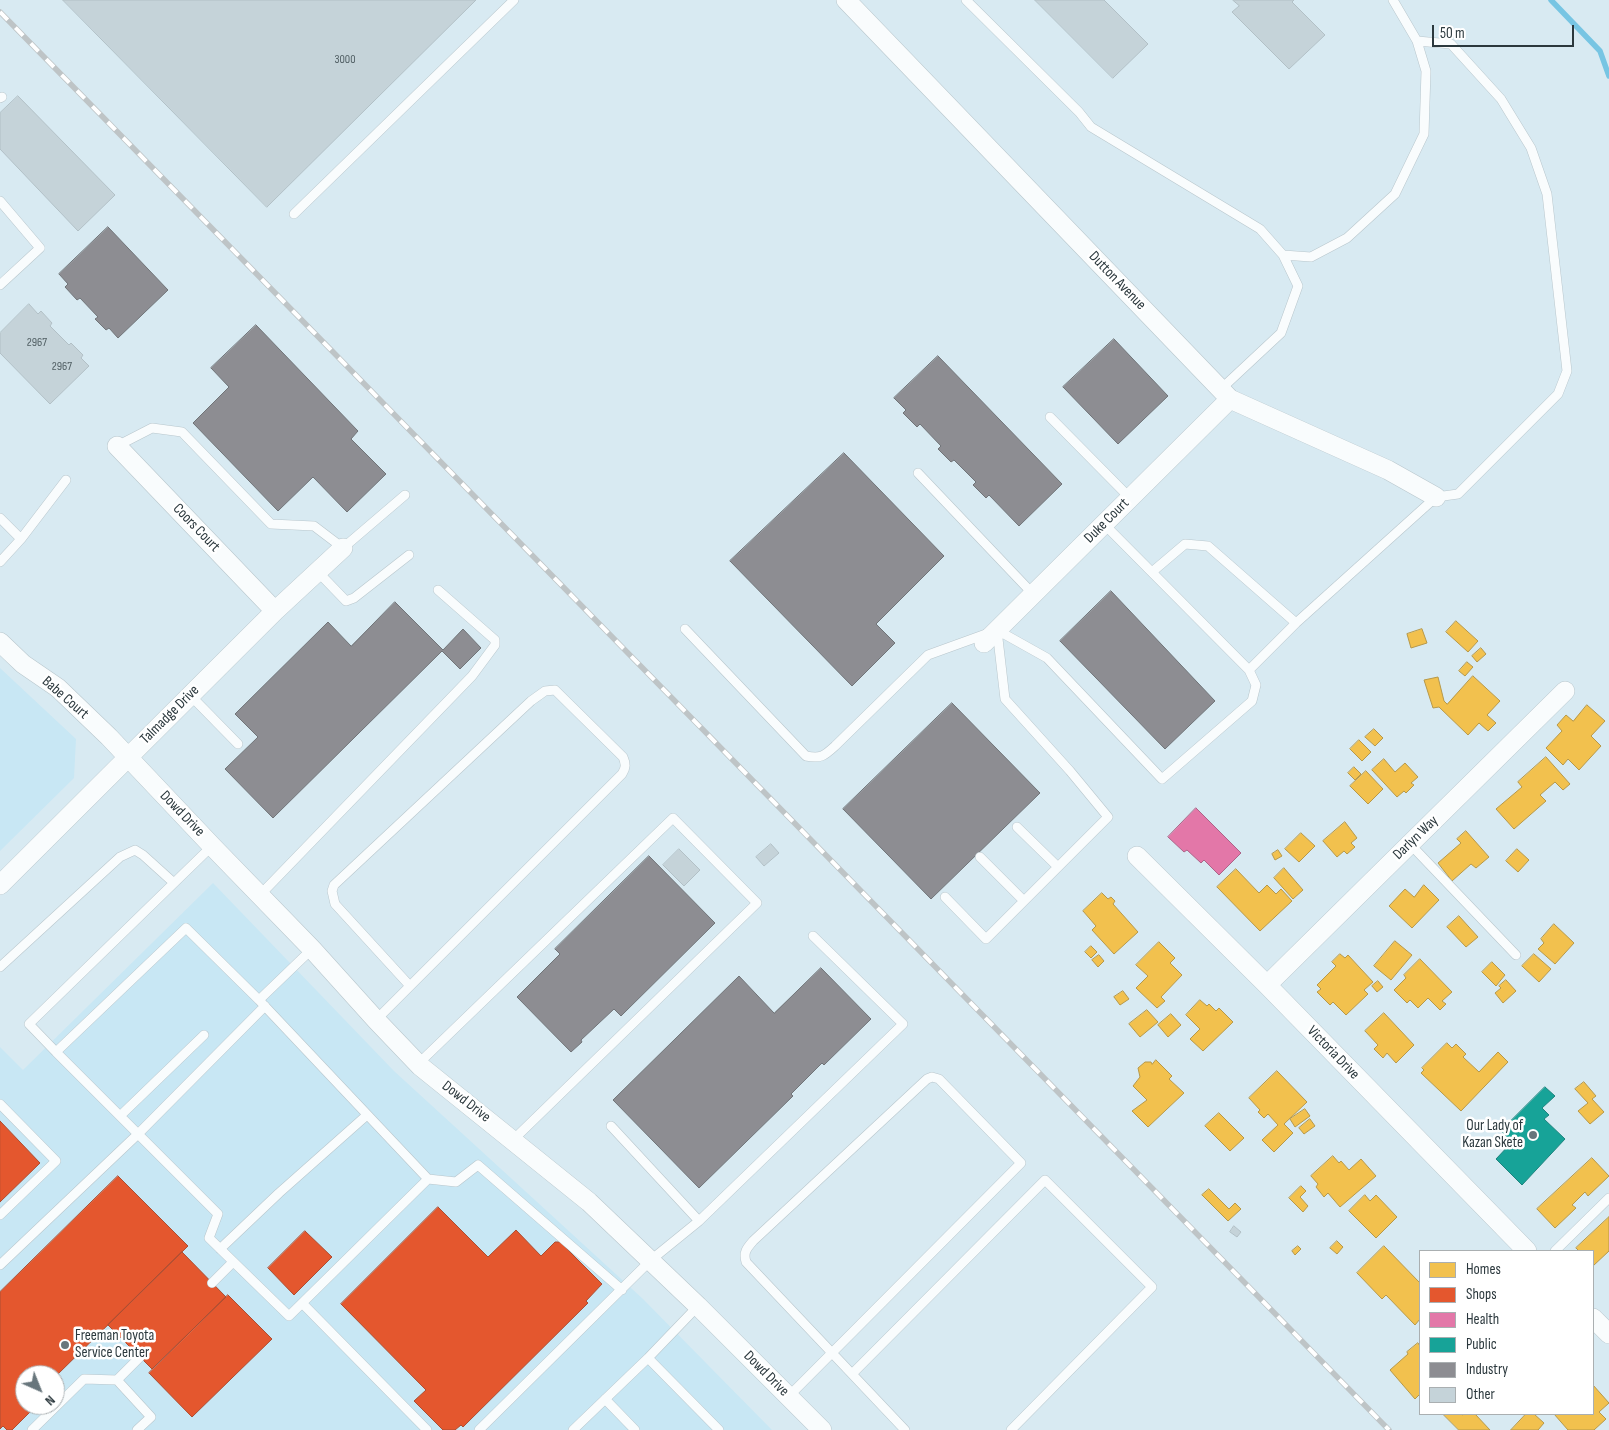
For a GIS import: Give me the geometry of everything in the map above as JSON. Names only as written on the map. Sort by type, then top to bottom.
[{"type":"street","name":"Dutton Avenue","points":[[846,0],[1226,394],[1388,470],[1436,497]]},
{"type":"street","name":"Duke Court","points":[[990,636],[1130,498],[1226,394]]},
{"type":"street","name":"Coors Court","points":[[117,446],[275,611]]},
{"type":"street","name":"Talmadge Drive","points":[[0,885],[275,611],[343,548]]},
{"type":"street","name":"Babe Court","points":[[0,642],[23,664],[58,688],[127,757]]},
{"type":"street","name":"Darlyn Way","points":[[1267,984],[1565,691]]},
{"type":"street","name":"Dowd Drive","points":[[127,757],[312,949],[418,1064],[589,1202],[651,1260],[822,1430]]},
{"type":"street","name":"Victoria Drive","points":[[1137,856],[1267,984],[1526,1250]]},
{"type":"street","points":[[1594,1319],[1609,1334]]},
{"type":"lane","points":[[294,214],[514,0]]},
{"type":"lane","points":[[966,0],[1091,127],[1260,229],[1283,255],[1298,286],[1281,333],[1226,394]]},
{"type":"lane","points":[[1283,255],[1311,258],[1347,238],[1395,194],[1424,134],[1426,71],[1417,41],[1393,0]]},
{"type":"lane","points":[[1248,670],[1296,623],[1436,497],[1458,494],[1558,394],[1568,371],[1547,194],[1531,148],[1501,99],[1451,44],[1417,41]]},
{"type":"lane","points":[[0,202],[40,248],[0,285]]},
{"type":"lane","points":[[1050,417],[1130,498]]},
{"type":"lane","points":[[117,446],[152,428],[182,432],[271,524],[314,526],[343,548],[405,495]]},
{"type":"lane","points":[[918,472],[1033,594]]},
{"type":"lane","points":[[0,562],[21,539],[66,480]]},
{"type":"lane","points":[[0,518],[21,539]]},
{"type":"lane","points":[[685,629],[806,756],[816,758],[824,755],[835,746],[928,655],[990,636],[1047,658],[1162,779],[1252,701],[1256,685],[1248,670],[1104,524]]},
{"type":"lane","points":[[1152,572],[1185,544],[1208,546],[1296,623]]},
{"type":"lane","points":[[318,572],[346,601],[354,598],[409,554]]},
{"type":"lane","points":[[260,895],[472,676],[495,645],[495,640],[438,590]]},
{"type":"lane","points":[[946,897],[986,939],[1108,817],[1070,771],[1005,699],[990,636]]},
{"type":"lane","points":[[376,1020],[410,986],[622,774],[626,762],[623,757],[555,690],[545,691],[531,701],[334,885],[332,891],[335,904],[410,986]]},
{"type":"lane","points":[[190,695],[238,744]]},
{"type":"lane","points":[[418,1064],[673,818],[756,902],[513,1140]]},
{"type":"lane","points":[[1017,827],[1058,867]]},
{"type":"lane","points":[[1410,844],[1516,955]]},
{"type":"lane","points":[[212,846],[28,1024],[218,1214],[210,1238],[289,1316],[428,1180]]},
{"type":"lane","points":[[0,967],[120,857],[128,853],[135,850],[143,855],[174,883]]},
{"type":"lane","points":[[980,857],[1024,901]]},
{"type":"lane","points":[[56,1052],[186,928],[262,1003],[428,1180],[456,1182],[478,1165],[622,1290]]},
{"type":"lane","points":[[479,1430],[651,1260],[698,1221],[903,1024],[813,936]]},
{"type":"lane","points":[[0,1265],[138,1134],[312,949]]},
{"type":"lane","points":[[120,1116],[204,1035]]},
{"type":"lane","points":[[788,1396],[832,1353],[1020,1163],[939,1079],[927,1079],[745,1250],[744,1256],[746,1262],[832,1353],[906,1430]]},
{"type":"lane","points":[[0,1104],[56,1161],[0,1215]]},
{"type":"lane","points":[[220,1249],[279,1193],[367,1115]]},
{"type":"lane","points":[[611,1126],[698,1221]]},
{"type":"lane","points":[[852,1374],[1045,1180],[1152,1287],[1011,1430]]},
{"type":"lane","points":[[1556,1250],[1609,1198]]},
{"type":"lane","points":[[212,1283],[233,1262]]},
{"type":"lane","points":[[302,1303],[427,1430]]},
{"type":"lane","points":[[573,1430],[648,1358],[698,1306]]},
{"type":"lane","points":[[117,1380],[140,1357]]},
{"type":"lane","points":[[648,1358],[719,1430]]},
{"type":"lane","points":[[32,1430],[84,1379],[117,1380],[151,1417],[137,1430]]},
{"type":"lane","points":[[605,1399],[635,1430]]},
{"type":"shaded area","points":[[0,668],[76,739],[74,778],[0,851]]},
{"type":"shaded area","points":[[213,883],[394,1071],[643,1299],[772,1430],[0,1430],[0,1047],[23,1070]]},
{"type":"building: Homes","points":[[1456,621],[1478,641],[1468,652],[1446,632]]},
{"type":"building: Homes","points":[[1422,629],[1427,643],[1411,648],[1407,634]]},
{"type":"building: Homes","points":[[1481,648],[1486,654],[1477,662],[1472,656]]},
{"type":"building: Homes","points":[[1467,662],[1473,667],[1465,676],[1459,671]]},
{"type":"building: Homes","points":[[1473,676],[1500,701],[1487,715],[1496,723],[1488,731],[1479,723],[1468,735],[1439,707],[1433,708],[1424,680],[1438,677],[1444,701],[1447,704]]},
{"type":"building: Homes","points":[[1587,705],[1605,721],[1591,736],[1601,746],[1579,770],[1568,759],[1563,765],[1546,748],[1562,731],[1557,725],[1566,715],[1573,721]]},
{"type":"building: Homes","points":[[1374,729],[1383,738],[1375,746],[1365,737]]},
{"type":"building: Homes","points":[[1359,740],[1371,752],[1362,761],[1350,749]]},
{"type":"building: Homes","points":[[1546,757],[1570,784],[1563,790],[1555,782],[1540,795],[1546,801],[1514,829],[1496,809],[1522,787],[1518,782]]},
{"type":"building: Homes","points":[[1384,759],[1395,772],[1405,763],[1418,777],[1411,783],[1414,785],[1406,793],[1404,791],[1397,797],[1372,770]]},
{"type":"building: Homes","points":[[1354,767],[1361,774],[1355,780],[1348,773]]},
{"type":"building: Homes","points":[[1366,771],[1383,789],[1368,804],[1350,786]]},
{"type":"building: Homes","points":[[1345,822],[1357,838],[1351,843],[1355,847],[1347,854],[1344,851],[1337,857],[1323,841]]},
{"type":"building: Homes","points":[[1466,831],[1489,857],[1476,868],[1471,864],[1452,881],[1438,863],[1461,843],[1457,839]]},
{"type":"building: Homes","points":[[1301,833],[1315,846],[1299,862],[1285,849]]},
{"type":"building: Homes","points":[[1517,849],[1529,860],[1518,872],[1506,861]]},
{"type":"building: Homes","points":[[1278,850],[1282,856],[1275,860],[1272,854]]},
{"type":"building: Homes","points":[[1284,868],[1303,890],[1293,899],[1274,878]]},
{"type":"building: Homes","points":[[1236,869],[1259,893],[1267,885],[1276,894],[1281,889],[1292,901],[1260,931],[1217,887]]},
{"type":"building: Homes","points":[[1424,885],[1439,900],[1412,928],[1389,906],[1405,889],[1414,897]]},
{"type":"building: Homes","points":[[1102,893],[1108,899],[1111,897],[1115,901],[1113,904],[1138,932],[1114,954],[1092,930],[1096,926],[1083,911]]},
{"type":"building: Homes","points":[[1459,916],[1478,937],[1466,947],[1447,927]]},
{"type":"building: Homes","points":[[1554,924],[1574,943],[1555,964],[1538,949],[1544,943],[1541,939]]},
{"type":"building: Homes","points":[[1395,941],[1412,955],[1391,980],[1374,966]]},
{"type":"building: Homes","points":[[1159,942],[1175,958],[1170,963],[1182,975],[1161,997],[1165,1001],[1157,1008],[1136,988],[1148,976],[1136,965]]},
{"type":"building: Homes","points":[[1091,946],[1097,952],[1091,958],[1085,952]]},
{"type":"building: Homes","points":[[1340,954],[1345,958],[1348,955],[1373,982],[1364,990],[1368,994],[1346,1015],[1333,1002],[1330,1005],[1317,992],[1321,989],[1317,985],[1336,966],[1332,962]]},
{"type":"building: Homes","points":[[1534,954],[1551,969],[1539,982],[1522,966]]},
{"type":"building: Homes","points":[[1099,955],[1104,961],[1098,967],[1092,960]]},
{"type":"building: Homes","points":[[1420,959],[1452,992],[1442,1001],[1446,1004],[1440,1010],[1428,998],[1418,1008],[1410,1000],[1407,1003],[1394,990],[1406,978],[1404,975]]},
{"type":"building: Homes","points":[[1492,962],[1505,975],[1496,986],[1482,972]]},
{"type":"building: Homes","points":[[1506,980],[1516,991],[1503,1003],[1495,993]]},
{"type":"building: Homes","points":[[1378,981],[1383,987],[1377,992],[1372,986]]},
{"type":"building: Homes","points":[[1123,991],[1129,999],[1120,1005],[1114,997]]},
{"type":"building: Homes","points":[[1200,1000],[1207,1006],[1209,1004],[1216,1011],[1219,1008],[1233,1022],[1203,1051],[1190,1039],[1200,1029],[1186,1015]]},
{"type":"building: Homes","points":[[1147,1010],[1158,1022],[1140,1037],[1129,1024]]},
{"type":"building: Homes","points":[[1384,1013],[1414,1045],[1396,1063],[1387,1053],[1383,1058],[1374,1049],[1378,1045],[1365,1031]]},
{"type":"building: Homes","points":[[1171,1014],[1181,1025],[1168,1037],[1158,1025]]},
{"type":"building: Homes","points":[[1447,1043],[1452,1048],[1456,1044],[1466,1054],[1463,1057],[1479,1072],[1498,1052],[1508,1062],[1461,1111],[1421,1073],[1424,1070],[1422,1068]]},
{"type":"building: Homes","points":[[1156,1060],[1172,1076],[1169,1079],[1184,1093],[1148,1127],[1132,1111],[1147,1100],[1133,1086],[1140,1077],[1138,1068],[1145,1062],[1151,1062],[1152,1064]]},
{"type":"building: Homes","points":[[1277,1071],[1307,1102],[1284,1124],[1293,1133],[1274,1152],[1262,1140],[1278,1125],[1268,1114],[1264,1118],[1258,1112],[1260,1110],[1249,1098]]},
{"type":"building: Homes","points":[[1584,1082],[1596,1096],[1592,1099],[1604,1112],[1590,1124],[1578,1111],[1588,1103],[1575,1089]]},
{"type":"building: Homes","points":[[1305,1109],[1310,1116],[1295,1127],[1290,1119]]},
{"type":"building: Homes","points":[[1219,1113],[1244,1138],[1230,1151],[1205,1126]]},
{"type":"building: Homes","points":[[1310,1119],[1315,1126],[1304,1134],[1299,1128]]},
{"type":"building: Homes","points":[[1333,1156],[1339,1163],[1341,1161],[1349,1170],[1361,1159],[1376,1176],[1340,1207],[1328,1193],[1324,1197],[1316,1187],[1318,1184],[1311,1176]]},
{"type":"building: Homes","points":[[1592,1158],[1609,1176],[1588,1196],[1585,1192],[1572,1205],[1576,1208],[1555,1228],[1537,1209]]},
{"type":"building: Homes","points":[[1301,1186],[1306,1191],[1300,1197],[1308,1206],[1303,1212],[1289,1198]]},
{"type":"building: Homes","points":[[1209,1189],[1229,1209],[1235,1203],[1241,1209],[1228,1221],[1202,1195]]},
{"type":"building: Homes","points":[[1365,1195],[1370,1201],[1376,1195],[1397,1217],[1376,1238],[1349,1211]]},
{"type":"building: Homes","points":[[1609,1217],[1609,1251],[1594,1265],[1594,1250],[1578,1250],[1576,1248]]},
{"type":"building: Homes","points":[[1337,1241],[1343,1247],[1337,1254],[1330,1248]]},
{"type":"building: Homes","points":[[1298,1246],[1301,1249],[1295,1255],[1292,1251]]},
{"type":"building: Homes","points":[[1384,1246],[1419,1282],[1419,1320],[1415,1325],[1386,1295],[1382,1299],[1357,1273]]},
{"type":"building: Homes","points":[[1418,1343],[1419,1395],[1415,1399],[1390,1370],[1408,1354],[1407,1352]]},
{"type":"building: Homes","points":[[1594,1386],[1609,1403],[1599,1412],[1606,1419],[1594,1430],[1568,1430],[1555,1415],[1594,1415]]},
{"type":"building: Homes","points":[[1444,1415],[1476,1415],[1490,1430],[1459,1430]]},
{"type":"building: Homes","points":[[1525,1415],[1535,1415],[1544,1423],[1538,1430],[1511,1430]]},
{"type":"building: Shops","points":[[0,1121],[40,1163],[0,1202]]},
{"type":"building: Shops","points":[[118,1176],[188,1246],[65,1367],[65,1365],[15,1365],[15,1415],[27,1415],[12,1430],[7,1430],[3,1426],[0,1429],[0,1292]]},
{"type":"building: Shops","points":[[438,1207],[488,1257],[516,1230],[541,1256],[555,1242],[560,1242],[602,1284],[586,1301],[588,1303],[463,1427],[461,1425],[455,1430],[443,1430],[414,1401],[426,1390],[341,1304]]},
{"type":"building: Shops","points":[[305,1231],[332,1257],[294,1295],[268,1268]]},
{"type":"building: Shops","points":[[182,1252],[226,1297],[152,1369],[108,1325]]},
{"type":"building: Shops","points":[[228,1295],[272,1339],[192,1417],[149,1373]]},
{"type":"building: Health","points":[[1196,808],[1241,853],[1219,875],[1204,860],[1201,863],[1187,850],[1184,852],[1168,837]]},
{"type":"building: Public","name":"Our Lady of Kazan Skete","points":[[1545,1087],[1555,1096],[1542,1108],[1549,1115],[1544,1119],[1565,1139],[1522,1185],[1496,1159],[1512,1142],[1501,1131]]},
{"type":"building: Industry","points":[[108,227],[168,290],[118,338],[109,328],[106,330],[95,319],[98,317],[80,298],[77,300],[65,287],[68,284],[59,274]]},
{"type":"building: Industry","points":[[256,325],[358,431],[351,439],[386,474],[347,512],[313,477],[278,511],[193,423],[229,387],[211,368]]},
{"type":"building: Industry","points":[[1114,339],[1168,396],[1118,444],[1063,387]]},
{"type":"building: Industry","points":[[938,356],[1062,484],[1019,526],[989,495],[986,498],[973,485],[976,482],[954,460],[951,462],[938,449],[941,446],[920,424],[917,427],[903,413],[906,410],[894,398]]},
{"type":"building: Industry","points":[[844,453],[944,556],[876,624],[895,643],[852,686],[730,561]]},
{"type":"building: Industry","points":[[1111,591],[1215,701],[1165,749],[1060,641]]},
{"type":"building: Industry","points":[[395,602],[443,650],[463,629],[481,648],[460,669],[442,651],[273,818],[225,769],[258,737],[235,714],[328,622],[351,646]]},
{"type":"building: Industry","points":[[952,703],[1040,793],[931,899],[843,809]]},
{"type":"building: Industry","points":[[649,856],[715,923],[621,1016],[614,1009],[571,1052],[517,997],[560,954],[555,949]]},
{"type":"building: Industry","points":[[821,968],[871,1019],[824,1065],[822,1063],[791,1094],[793,1096],[699,1188],[613,1100],[739,976],[774,1013]]},
{"type":"building: Other","points":[[63,0],[476,0],[267,207]]},
{"type":"building: Other","points":[[1035,0],[1104,0],[1148,44],[1113,78]]},
{"type":"building: Other","points":[[1233,0],[1294,0],[1292,2],[1325,35],[1289,69],[1232,12],[1239,6]]},
{"type":"building: Other","points":[[18,96],[115,195],[78,231],[0,149],[0,113]]},
{"type":"building: Other","points":[[29,304],[38,314],[41,311],[52,323],[50,326],[69,345],[71,343],[83,355],[81,358],[89,366],[50,404],[0,353],[0,333]]},
{"type":"building: Other","points":[[771,844],[779,853],[764,866],[756,857]]},
{"type":"building: Other","points":[[679,849],[700,870],[684,886],[663,865]]},
{"type":"building: Other","points":[[1234,1226],[1241,1232],[1237,1237],[1230,1232]]},
{"type":"waterway","points":[[1551,0],[1600,51],[1609,76]]},
{"type":"railway","points":[[0,12],[1389,1430]]},
{"type":"place","name":"Our Lady of Kazan Skete","points":[[1533,1135]]},
{"type":"place","name":"Freeman Toyota Service Center","points":[[65,1345]]}]
